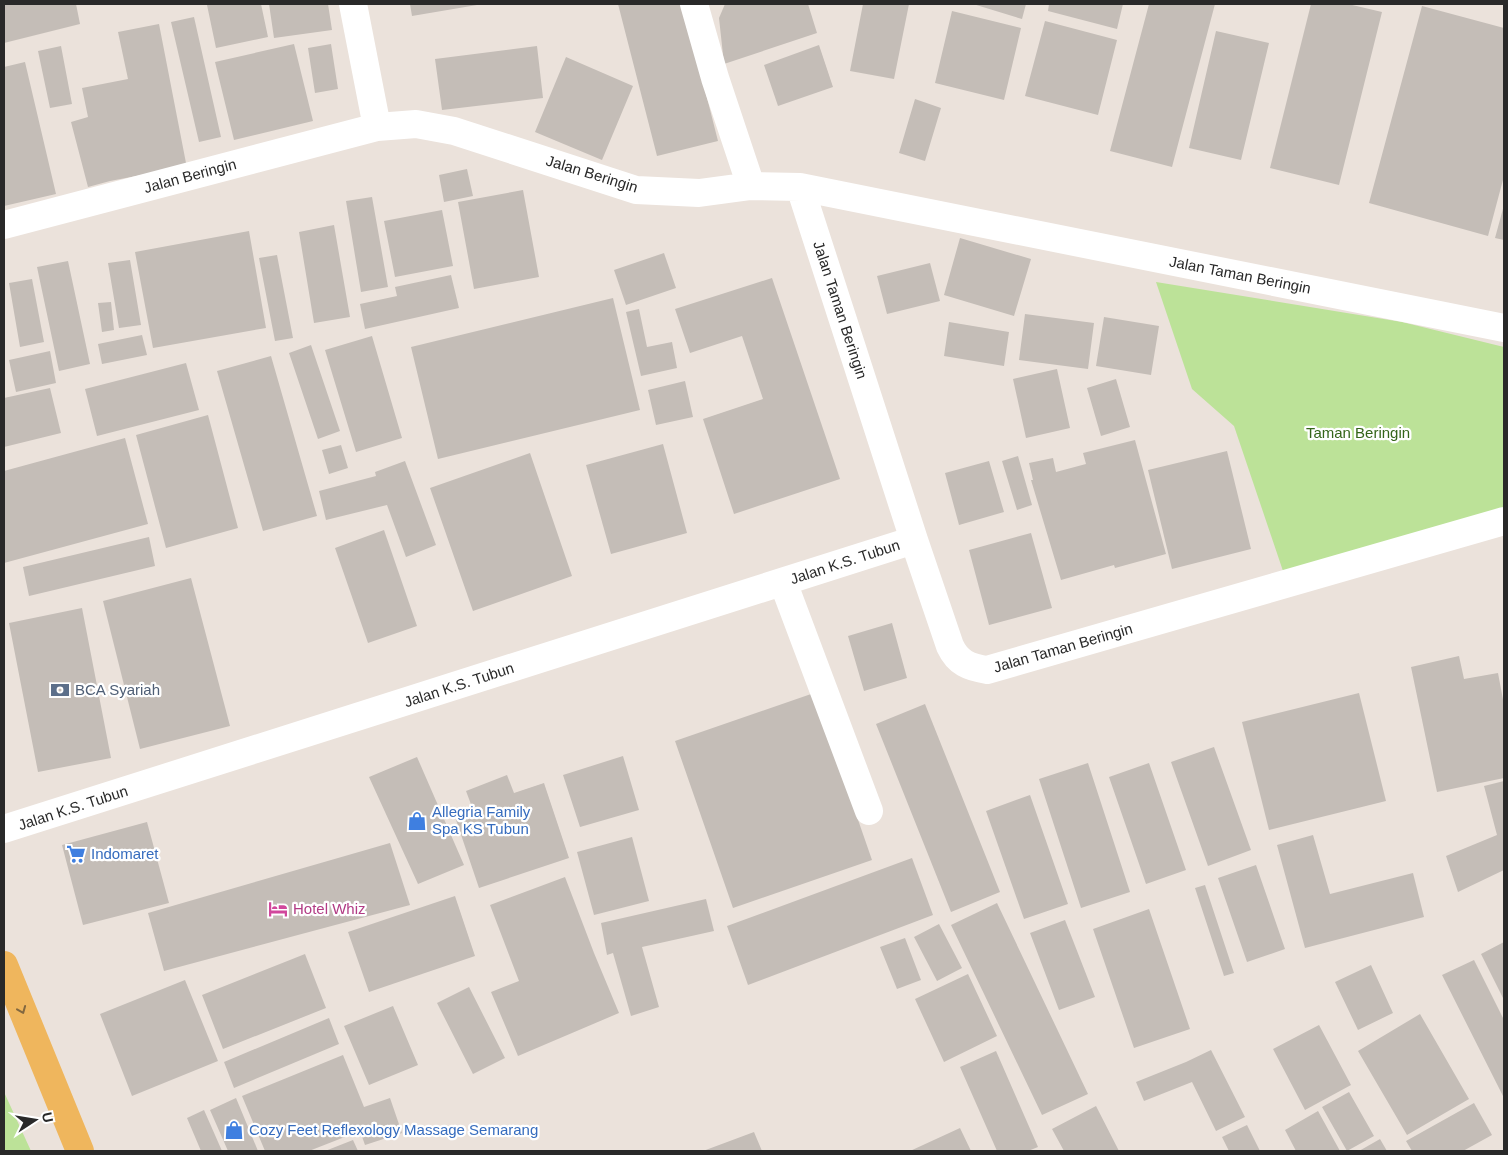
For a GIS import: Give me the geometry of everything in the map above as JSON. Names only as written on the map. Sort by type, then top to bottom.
[{"type":"main road","points":[[4,965],[80,1151]]},
{"type":"street","points":[[353,4],[377,127]]},
{"type":"street","points":[[694,4],[715,78],[751,186]]},
{"type":"street","name":"Jalan Beringin","points":[[4,225],[377,127],[416,124],[454,131],[636,190],[699,193],[751,186]]},
{"type":"street","name":"Jalan Taman Beringin","points":[[751,186],[800,187],[1504,328]]},
{"type":"street","name":"Jalan Taman Beringin","points":[[800,187],[950,646],[955,657],[964,663],[975,668],[987,670],[1504,521]]},
{"type":"street","name":"Jalan K.S. Tubun","points":[[4,830],[914,540]]},
{"type":"street","points":[[783,582],[869,812]]},
{"type":"green space","name":"Taman Beringin","points":[[1156,282],[1402,322],[1504,347],[1504,513],[1283,571],[1234,426],[1192,389]]},
{"type":"green space","points":[[4,1092],[31,1151],[4,1151]]},
{"type":"building","points":[[4,4],[76,4],[80,24],[4,43]]},
{"type":"building","points":[[261,4],[268,37],[216,48],[207,5]]},
{"type":"building","points":[[269,4],[328,4],[332,30],[274,38]]},
{"type":"building","points":[[410,4],[477,4],[477,5],[412,16]]},
{"type":"building","points":[[618,4],[683,4],[718,141],[657,156]]},
{"type":"building","points":[[725,4],[808,4],[817,33],[724,64],[719,18]]},
{"type":"building","points":[[863,4],[909,4],[894,79],[850,71]]},
{"type":"building","points":[[973,4],[1026,4],[1022,19]]},
{"type":"building","points":[[1049,4],[1123,4],[1117,29],[1048,11]]},
{"type":"building","points":[[1149,4],[1215,4],[1172,167],[1110,151]]},
{"type":"building","points":[[1311,4],[1348,4],[1382,12],[1339,185],[1270,168]]},
{"type":"building","points":[[1422,6],[1504,28],[1504,176],[1488,236],[1369,203]]},
{"type":"building","points":[[952,11],[1021,28],[1004,100],[935,83]]},
{"type":"building","points":[[194,17],[221,137],[199,142],[171,22]]},
{"type":"building","points":[[1045,21],[1117,40],[1098,115],[1025,96]]},
{"type":"building","points":[[159,24],[186,163],[184,167],[88,187],[71,122],[88,117],[82,88],[128,79],[118,32]]},
{"type":"building","points":[[1216,31],[1269,43],[1241,160],[1189,148]]},
{"type":"building","points":[[294,44],[313,121],[234,140],[215,62]]},
{"type":"building","points":[[331,44],[338,89],[315,93],[308,48]]},
{"type":"building","points":[[819,45],[833,87],[778,106],[764,65]]},
{"type":"building","points":[[61,46],[72,104],[50,108],[38,51]]},
{"type":"building","points":[[537,46],[543,98],[442,110],[435,59]]},
{"type":"building","points":[[566,57],[633,86],[602,160],[535,132]]},
{"type":"building","points":[[25,62],[56,194],[4,206],[4,67]]},
{"type":"building","points":[[915,99],[941,108],[925,161],[899,153]]},
{"type":"building","points":[[467,169],[473,196],[444,202],[439,175]]},
{"type":"building","points":[[523,190],[539,277],[474,289],[458,202]]},
{"type":"building","points":[[372,197],[388,287],[361,292],[346,201]]},
{"type":"building","points":[[1504,205],[1504,240],[1495,238]]},
{"type":"building","points":[[442,210],[453,266],[395,277],[384,221]]},
{"type":"building","points":[[334,225],[350,317],[314,323],[299,232]]},
{"type":"building","points":[[249,231],[266,328],[153,348],[135,252]]},
{"type":"building","points":[[960,238],[1031,259],[1014,316],[944,295]]},
{"type":"building","points":[[664,253],[676,288],[626,305],[614,270]]},
{"type":"building","points":[[277,255],[293,338],[275,341],[259,258]]},
{"type":"building","points":[[130,260],[141,325],[119,328],[108,263]]},
{"type":"building","points":[[68,261],[90,364],[59,371],[37,267]]},
{"type":"building","points":[[930,263],[940,301],[887,314],[877,276]]},
{"type":"building","points":[[451,275],[459,308],[365,329],[360,304],[397,296],[395,287]]},
{"type":"building","points":[[772,278],[840,479],[734,514],[703,419],[763,399],[742,336],[690,353],[675,309]]},
{"type":"building","points":[[32,279],[44,342],[20,347],[9,283]]},
{"type":"building","points":[[613,298],[640,410],[438,459],[411,347]]},
{"type":"building","points":[[111,302],[114,330],[102,332],[98,303]]},
{"type":"building","points":[[639,309],[647,347],[672,342],[677,368],[641,376],[626,312]]},
{"type":"building","points":[[1025,314],[1094,323],[1088,369],[1019,360]]},
{"type":"building","points":[[1104,317],[1159,326],[1151,375],[1096,366]]},
{"type":"building","points":[[949,322],[1009,332],[1004,366],[944,356]]},
{"type":"building","points":[[142,335],[147,355],[102,364],[98,344]]},
{"type":"building","points":[[372,336],[402,438],[356,452],[325,350]]},
{"type":"building","points":[[311,345],[340,431],[318,439],[289,353]]},
{"type":"building","points":[[50,351],[56,383],[16,392],[9,360]]},
{"type":"building","points":[[271,356],[317,516],[263,531],[217,371]]},
{"type":"building","points":[[186,363],[199,410],[97,436],[85,389]]},
{"type":"building","points":[[1057,369],[1070,428],[1026,438],[1013,379]]},
{"type":"building","points":[[1116,379],[1130,427],[1101,436],[1087,388]]},
{"type":"building","points":[[685,381],[693,417],[656,425],[648,390]]},
{"type":"building","points":[[50,388],[61,433],[4,447],[4,398]]},
{"type":"building","points":[[208,415],[238,528],[166,548],[136,435]]},
{"type":"building","points":[[125,438],[148,524],[4,563],[4,471]]},
{"type":"building","points":[[1135,440],[1166,554],[1115,568],[1114,565],[1061,580],[1031,480],[1033,480],[1029,463],[1053,458],[1056,472],[1086,464],[1083,453]]},
{"type":"building","points":[[663,444],[687,533],[611,554],[586,465]]},
{"type":"building","points":[[341,445],[348,468],[329,474],[322,450]]},
{"type":"building","points":[[1227,451],[1251,549],[1172,569],[1148,470]]},
{"type":"building","points":[[530,453],[572,576],[473,611],[430,488]]},
{"type":"building","points":[[1018,456],[1032,505],[1017,510],[1002,461]]},
{"type":"building","points":[[405,461],[436,545],[406,557],[387,505],[326,520],[319,491],[376,476],[375,472]]},
{"type":"building","points":[[989,461],[1004,512],[959,525],[945,473]]},
{"type":"building","points":[[384,530],[417,626],[368,643],[335,548]]},
{"type":"building","points":[[1031,533],[1052,608],[989,625],[969,550]]},
{"type":"building","points":[[149,537],[155,566],[29,596],[23,567]]},
{"type":"building","points":[[191,578],[230,726],[140,749],[103,601]]},
{"type":"building","name":"BCA Syariah","points":[[82,608],[111,758],[38,772],[9,623]]},
{"type":"building","points":[[892,623],[907,678],[864,691],[848,636]]},
{"type":"building","points":[[1459,656],[1464,679],[1498,673],[1504,705],[1504,778],[1437,792],[1411,667]]},
{"type":"building","points":[[814,693],[872,860],[733,908],[675,741]]},
{"type":"building","points":[[1359,693],[1386,801],[1269,830],[1242,722]]},
{"type":"building","points":[[925,704],[1000,892],[951,912],[876,724]]},
{"type":"building","points":[[1214,747],[1251,850],[1208,866],[1171,762]]},
{"type":"building","points":[[623,756],[639,810],[580,827],[563,775]]},
{"type":"building","name":"Allegria Family Spa KS Tubun","points":[[417,757],[464,865],[418,884],[369,777]]},
{"type":"building","points":[[1088,763],[1130,892],[1081,908],[1039,779]]},
{"type":"building","points":[[1149,763],[1186,870],[1146,884],[1109,777]]},
{"type":"building","points":[[507,775],[514,793],[544,783],[569,858],[479,888],[454,814],[472,807],[466,791]]},
{"type":"building","points":[[1504,781],[1504,870],[1458,892],[1446,856],[1497,835],[1484,786]]},
{"type":"building","points":[[1030,795],[1068,904],[1024,919],[986,811]]},
{"type":"building","points":[[147,822],[169,903],[83,925],[62,845]]},
{"type":"building","points":[[1313,835],[1330,894],[1413,873],[1424,917],[1305,948],[1277,845]]},
{"type":"building","points":[[632,837],[649,901],[594,915],[577,852]]},
{"type":"building","name":"Hotel Whiz","points":[[390,843],[410,905],[164,971],[148,913]]},
{"type":"building","points":[[912,858],[933,915],[748,985],[727,926]]},
{"type":"building","points":[[1256,865],[1285,949],[1247,962],[1218,878]]},
{"type":"building","points":[[565,877],[619,1013],[518,1056],[491,992],[519,981],[490,905]]},
{"type":"building","points":[[1205,885],[1234,973],[1224,976],[1195,888]]},
{"type":"building","points":[[455,896],[475,956],[369,992],[348,932]]},
{"type":"building","points":[[706,899],[714,931],[642,947],[659,1007],[631,1016],[613,953],[607,955],[601,923]]},
{"type":"building","points":[[997,903],[1088,1094],[1042,1115],[951,925]]},
{"type":"building","points":[[1149,909],[1190,1029],[1134,1048],[1093,929]]},
{"type":"building","points":[[1065,920],[1095,997],[1059,1010],[1030,933]]},
{"type":"building","points":[[939,924],[962,968],[937,981],[914,937]]},
{"type":"building","points":[[905,938],[921,980],[897,989],[880,947]]},
{"type":"building","points":[[1504,942],[1504,1000],[1481,954]]},
{"type":"building","points":[[305,954],[326,1008],[223,1049],[202,995]]},
{"type":"building","points":[[1474,960],[1504,1020],[1504,1098],[1442,975]]},
{"type":"building","points":[[1371,965],[1393,1013],[1358,1030],[1335,982]]},
{"type":"building","points":[[968,974],[997,1036],[944,1062],[915,999]]},
{"type":"building","points":[[185,980],[218,1061],[132,1096],[100,1014]]},
{"type":"building","points":[[469,987],[505,1058],[473,1074],[437,1003]]},
{"type":"building","points":[[393,1006],[418,1065],[369,1085],[344,1026]]},
{"type":"building","points":[[1420,1014],[1469,1099],[1407,1135],[1358,1051]]},
{"type":"building","points":[[329,1018],[339,1044],[234,1088],[224,1062]]},
{"type":"building","points":[[1319,1025],[1351,1085],[1305,1110],[1273,1049]]},
{"type":"building","points":[[1211,1050],[1245,1117],[1216,1131],[1192,1082],[1144,1101],[1136,1082]]},
{"type":"building","points":[[996,1051],[1038,1147],[1028,1151],[997,1151],[960,1067]]},
{"type":"building","points":[[343,1055],[364,1107],[390,1098],[402,1133],[365,1145],[360,1131],[309,1151],[265,1151],[242,1096]]},
{"type":"building","points":[[1349,1092],[1374,1136],[1347,1151],[1322,1107]]},
{"type":"building","name":"Cozy Feet Reflexology Massage Semarang","points":[[236,1098],[258,1151],[228,1151],[210,1110]]},
{"type":"building","points":[[1474,1103],[1492,1135],[1463,1151],[1412,1151],[1406,1141]]},
{"type":"building","points":[[1096,1106],[1119,1151],[1064,1151],[1052,1129]]},
{"type":"building","points":[[204,1110],[222,1151],[201,1151],[187,1118]]},
{"type":"building","points":[[1318,1111],[1340,1151],[1296,1151],[1285,1130]]},
{"type":"building","points":[[1247,1125],[1260,1151],[1229,1151],[1222,1137]]},
{"type":"building","points":[[960,1128],[971,1151],[910,1151]]},
{"type":"building","points":[[754,1132],[762,1151],[703,1151]]},
{"type":"building","points":[[1380,1139],[1387,1151],[1359,1151]]},
{"type":"building","points":[[353,1140],[358,1151],[325,1151]]},
{"type":"place","name":"BCA Syariah","points":[[60,690]]},
{"type":"place","name":"Allegria Family Spa KS Tubun","points":[[417,821]]},
{"type":"place","name":"Indomaret","points":[[76,854]]},
{"type":"place","name":"Hotel Whiz","points":[[278,909]]},
{"type":"place","name":"Cozy Feet Reflexology Massage Semarang","points":[[234,1130]]}]
